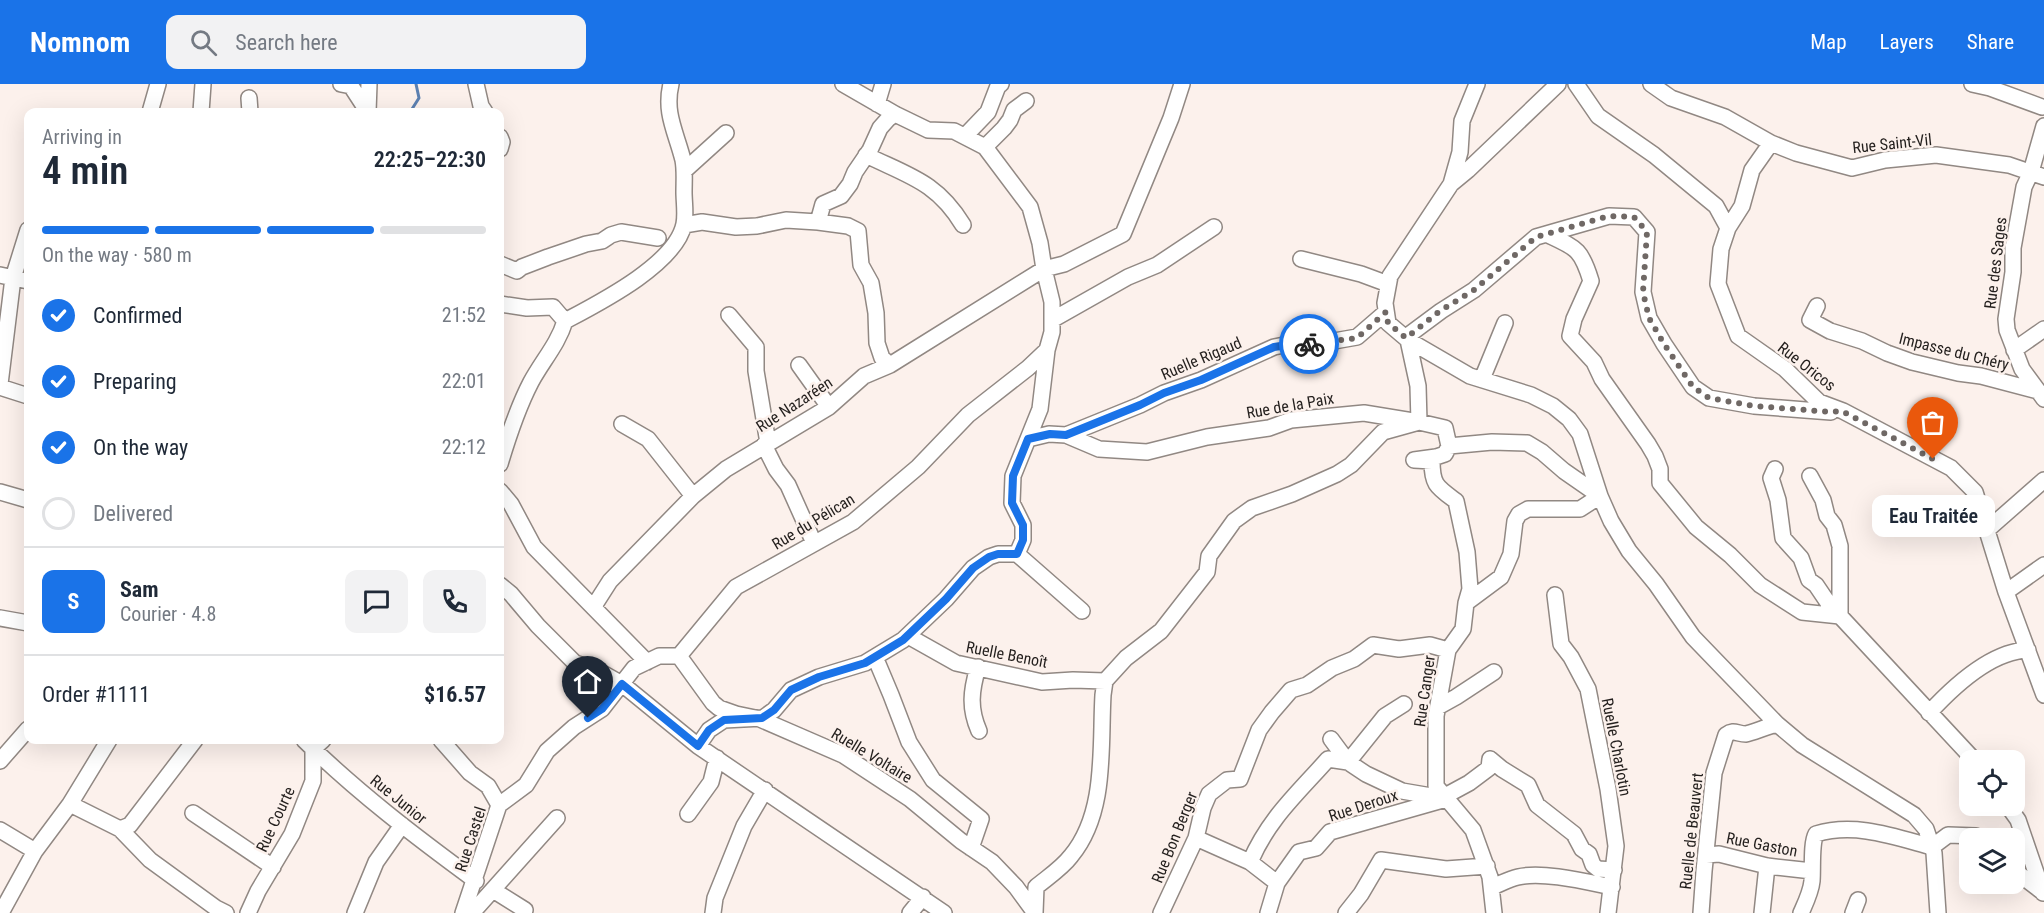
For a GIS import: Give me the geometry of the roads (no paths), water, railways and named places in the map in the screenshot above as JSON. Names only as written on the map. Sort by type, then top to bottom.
[{"type":"street","points":[[151,108],[158,84]]},
{"type":"street","points":[[201,108],[203,84]]},
{"type":"street","points":[[341,84],[351,86],[365,108]]},
{"type":"street","points":[[367,108],[369,84]]},
{"type":"street","points":[[476,84],[482,108]]},
{"type":"street","points":[[504,450],[531,382],[560,337],[566,321],[620,291],[653,266],[674,245],[684,225],[684,171],[669,112],[668,98],[671,84]]},
{"type":"street","points":[[843,84],[928,130],[954,131],[985,147],[1030,207],[1052,302],[1052,332],[1047,350],[1040,409],[1013,476],[1012,503],[1023,525],[1023,540],[1017,554]]},
{"type":"street","points":[[877,104],[883,84]]},
{"type":"street","points":[[965,136],[988,112],[998,86],[1001,84]]},
{"type":"street","name":"Rue Nazaréen","points":[[594,606],[610,581],[693,496],[726,469],[829,407],[864,376],[890,364],[1044,269],[1064,264],[1123,234],[1171,117],[1182,84]]},
{"type":"street","points":[[1451,184],[1460,152],[1462,121],[1477,84]]},
{"type":"street","points":[[1558,84],[1451,184],[1390,276],[1386,312],[1388,323],[1407,339],[1470,376],[1531,395],[1553,406],[1569,419],[1580,434],[1600,496],[1611,521],[1629,551],[1656,584],[1693,637],[1777,724],[1802,745],[1914,815],[1926,829],[1936,868],[1938,913]]},
{"type":"street","points":[[1576,84],[1598,116],[1654,155],[1716,206],[1728,228]]},
{"type":"street","name":"Rue Saint-Vil","points":[[1651,84],[1671,98],[1725,117],[1772,143],[1796,153],[1852,168],[1885,160],[1936,155],[2009,165],[2038,174]]},
{"type":"street","points":[[1972,84],[1990,88],[2043,109]]},
{"type":"street","points":[[985,147],[1004,128],[1014,110],[1026,101]]},
{"type":"street","points":[[818,222],[824,204],[841,196],[850,184],[880,128],[895,114]]},
{"type":"street","name":"Rue des Sages","points":[[2041,395],[2022,369],[2007,330],[2006,319],[2013,272],[2013,248],[2024,187],[2038,174],[2044,126]]},
{"type":"street","points":[[684,171],[726,134]]},
{"type":"street","name":"Rue Oricos","points":[[1772,143],[1752,170],[1742,206],[1728,228],[1721,249],[1718,284],[1738,336],[1785,369],[1819,402],[1842,411],[1951,468],[1975,492],[2006,592],[2044,695]]},
{"type":"street","points":[[866,155],[908,173],[928,185],[952,208],[963,225]]},
{"type":"street","points":[[1407,339],[1440,311],[1474,290],[1536,237],[1609,216],[1629,216],[1638,219],[1647,232],[1643,292],[1649,318],[1693,387],[1709,398],[1754,406],[1842,411]]},
{"type":"street","points":[[684,225],[702,222],[736,227],[757,226],[786,220],[848,226],[858,231],[861,265],[871,283],[875,303],[876,343],[882,358],[890,364]]},
{"type":"street","points":[[1052,320],[1128,277],[1157,265],[1214,227]]},
{"type":"street","points":[[504,266],[517,271],[548,257],[585,244],[602,241],[621,232],[658,238]]},
{"type":"street","points":[[1546,234],[1573,246],[1584,261],[1591,281],[1574,319],[1570,336],[1594,362],[1602,379],[1655,456],[1660,469],[1660,483],[1696,527],[1730,555],[1760,585],[1802,612],[1838,616]]},
{"type":"street","points":[[24,244],[14,278],[0,385],[24,394]]},
{"type":"street","points":[[1300,259],[1361,274],[1389,284]]},
{"type":"street","points":[[504,305],[526,308],[553,307],[566,321]]},
{"type":"street","name":"Impasse du Chéry","points":[[1817,306],[1810,320],[1830,331],[1898,357],[1958,373],[1981,376],[2041,395]]},
{"type":"street","name":"Ruelle Rigaud","points":[[1028,439],[1050,434],[1066,435],[1164,393],[1201,380],[1274,347],[1357,338],[1386,312]]},
{"type":"street","points":[[729,315],[756,347],[756,371],[766,444],[777,469],[788,485],[814,543]]},
{"type":"street","points":[[1482,379],[1505,323]]},
{"type":"street","points":[[2014,350],[2044,329]]},
{"type":"street","points":[[1035,913],[1036,887],[1072,855],[1084,836],[1093,811],[1100,782],[1105,681],[1126,658],[1161,631],[1207,572],[1209,556],[1234,522],[1252,508],[1293,494],[1337,474],[1351,465],[1383,432],[1419,422],[1418,386],[1407,339]]},
{"type":"street","name":"Rue du Pélican","points":[[679,656],[736,587],[853,522],[918,467],[968,415],[1028,368],[1047,350]]},
{"type":"street","points":[[799,365],[829,407]]},
{"type":"street","name":"Rue de la Paix","points":[[1066,435],[1099,449],[1147,452],[1207,437],[1269,428],[1292,420],[1364,412],[1445,428],[1449,446]]},
{"type":"street","points":[[622,424],[648,439],[693,496]]},
{"type":"street","points":[[1449,446],[1492,442],[1527,443],[1600,496]]},
{"type":"street","name":"Rue Canger","points":[[1449,446],[1445,454],[1414,460],[1432,461],[1432,479],[1455,501],[1467,552],[1470,590],[1463,629],[1448,650],[1436,716],[1437,786],[1473,830],[1487,866],[1492,887],[1494,913]]},
{"type":"street","points":[[1775,470],[1771,478],[1778,500],[1783,538],[1801,558],[1809,580],[1816,585],[1838,616],[1965,750]]},
{"type":"street","points":[[1810,476],[1823,500],[1827,516],[1834,525],[1840,546],[1838,616]]},
{"type":"street","points":[[1987,530],[2044,480]]},
{"type":"street","points":[[0,492],[24,499]]},
{"type":"street","points":[[504,495],[534,547],[647,662]]},
{"type":"street","points":[[1466,603],[1501,577],[1511,554],[1515,521],[1519,514],[1528,509],[1580,509],[1600,496]]},
{"type":"street","points":[[698,746],[709,730],[724,720],[760,718],[774,710],[791,690],[819,677],[865,663],[903,640],[946,599],[973,568],[989,557],[998,554],[1017,554],[1082,610]]},
{"type":"street","points":[[2006,592],[2044,565]]},
{"type":"street","points":[[504,588],[574,663],[597,670],[622,684],[698,746],[944,913]]},
{"type":"street","name":"Ruelle Charlotin","points":[[1555,595],[1562,644],[1588,688],[1599,736],[1616,846],[1608,913]]},
{"type":"street","points":[[0,618],[24,622]]},
{"type":"street","name":"Ruelle Benoît","points":[[908,636],[956,663],[1042,682],[1105,681]]},
{"type":"street","name":"Rue Bon Berger","points":[[1166,912],[1196,838],[1209,794],[1227,780],[1240,779],[1259,730],[1291,690],[1307,685],[1332,668],[1354,659],[1373,645],[1399,649],[1430,645],[1448,650]]},
{"type":"street","points":[[1929,713],[1970,674],[2017,650],[2028,650]]},
{"type":"street","points":[[622,684],[634,668],[659,656],[679,656]]},
{"type":"street","name":"Ruelle Voltaire","points":[[679,656],[719,708],[736,714],[760,718],[843,755],[910,800],[992,862],[1035,913]]},
{"type":"street","points":[[875,657],[909,742],[933,780],[981,819],[971,848]]},
{"type":"street","points":[[978,667],[971,691],[974,718],[979,731]]},
{"type":"street","points":[[1438,707],[1456,698],[1494,672]]},
{"type":"street","name":"Rue Castel","points":[[463,913],[476,881],[500,805],[526,785],[547,751],[574,727],[602,709],[622,684]]},
{"type":"street","points":[[1348,762],[1385,716],[1404,704]]},
{"type":"street","name":"Ruelle de Beauvert","points":[[1701,913],[1714,773],[1726,735],[1734,731],[1747,734],[1759,728],[1777,724]]},
{"type":"street","points":[[1,756],[24,733]]},
{"type":"street","points":[[1331,738],[1348,762],[1366,774],[1402,791],[1446,799]]},
{"type":"street","points":[[1,913],[36,851],[70,804],[107,744]]},
{"type":"street","points":[[120,829],[130,825],[192,744]]},
{"type":"street","name":"Rue Courte","points":[[248,913],[292,834],[313,781],[313,744]]},
{"type":"street","name":"Rue Junior","points":[[314,744],[402,825],[476,881]]},
{"type":"street","points":[[445,744],[471,773],[488,786],[500,805]]},
{"type":"street","points":[[688,814],[711,782],[717,758]]},
{"type":"street","points":[[1250,862],[1259,842],[1279,812],[1328,759],[1348,762]]},
{"type":"street","name":"Rue Deroux","points":[[1268,913],[1277,883],[1299,852],[1316,848],[1330,832],[1446,799],[1445,796],[1470,783],[1489,768],[1490,759],[1528,785],[1536,805],[1574,834],[1582,849],[1589,854],[1593,864],[1598,868],[1614,870]]},
{"type":"street","points":[[713,913],[715,898],[744,826],[765,790]]},
{"type":"street","points":[[70,804],[120,829],[150,860],[226,913]]},
{"type":"street","points":[[193,813],[273,867]]},
{"type":"street","points":[[2015,816],[2044,893]]},
{"type":"street","points":[[472,913],[556,818]]},
{"type":"street","points":[[355,913],[376,862],[402,825]]},
{"type":"street","points":[[0,830],[36,851]]},
{"type":"street","points":[[1801,913],[1812,883],[1814,857],[1812,840],[1816,834],[1826,830],[1884,833],[1932,847]]},
{"type":"street","points":[[1932,847],[1948,835],[1959,835]]},
{"type":"street","points":[[1196,838],[1250,862],[1277,883]]},
{"type":"street","name":"Rue Gaston","points":[[1706,855],[1719,854],[1767,866],[1812,872]]},
{"type":"street","points":[[1346,913],[1381,860],[1446,869],[1487,866]]},
{"type":"street","points":[[1762,913],[1767,866]]},
{"type":"street","points":[[1492,887],[1519,876],[1537,876],[1612,887]]},
{"type":"street","points":[[2025,878],[2044,893]]},
{"type":"street","points":[[493,890],[525,910]]},
{"type":"street","points":[[910,913],[923,897]]},
{"type":"waterway","points":[[413,108],[419,98],[416,84]]},
{"type":"place","name":"Eau Traitée","points":[[1933,459]]}]
